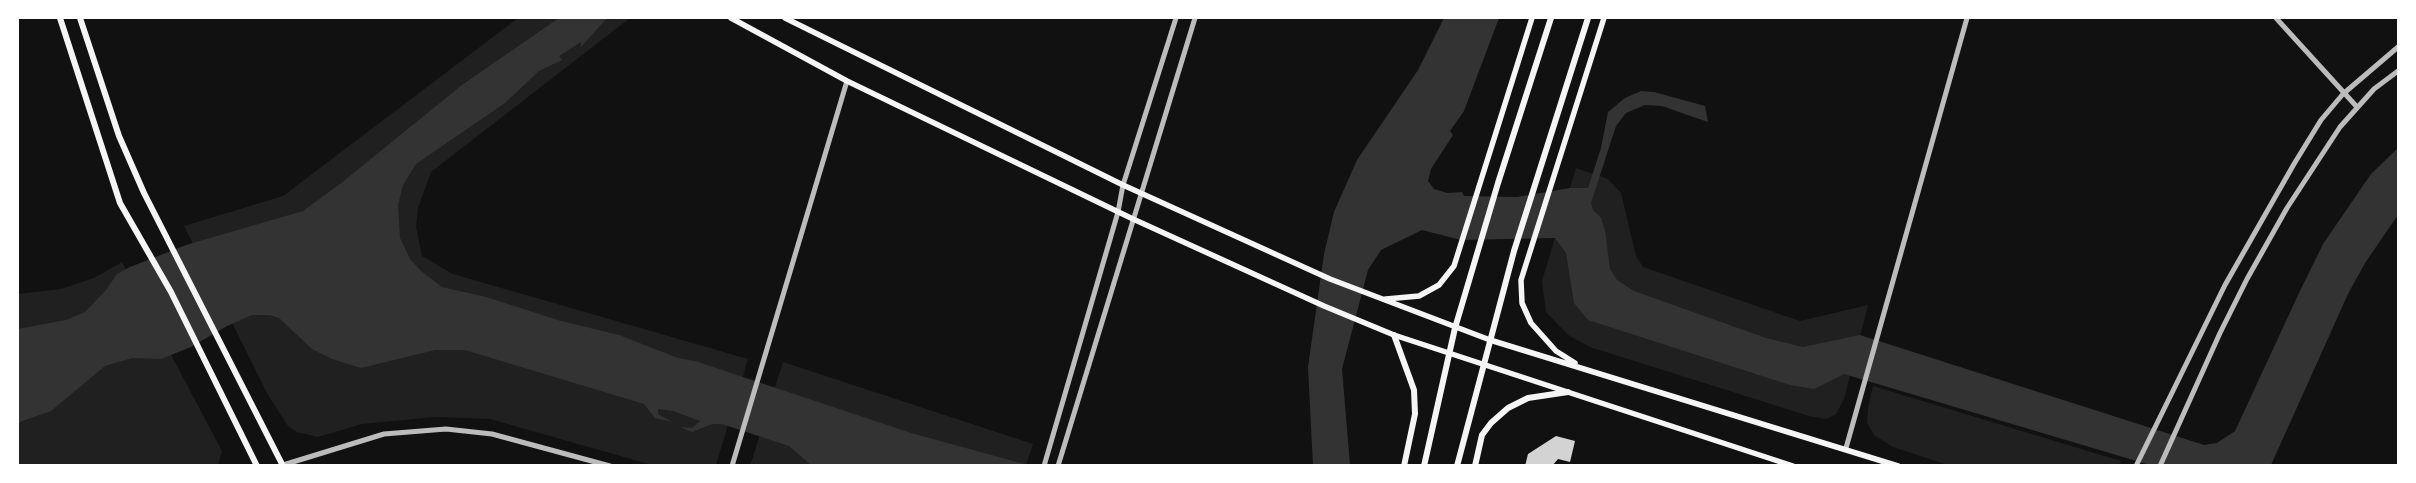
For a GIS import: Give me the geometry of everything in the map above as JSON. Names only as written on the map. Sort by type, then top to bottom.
[{"type":"main road","points":[[60,18],[120,203],[171,292],[257,466]]},
{"type":"main road","points":[[80,18],[119,136],[144,193],[249,395],[283,465]]},
{"type":"main road","points":[[731,18],[847,80],[1118,212],[1324,306],[1394,335],[1449,354],[1793,466]]},
{"type":"main road","points":[[785,18],[1123,185],[1330,279],[1490,340],[1846,448],[1898,466]]},
{"type":"main road","points":[[1383,300],[1419,296],[1439,285],[1454,266],[1532,18]]},
{"type":"main road","points":[[1424,466],[1455,328],[1498,183],[1551,18]]},
{"type":"main road","points":[[1457,466],[1514,251],[1534,183],[1588,18]]},
{"type":"main road","points":[[1583,368],[1556,351],[1545,341],[1531,323],[1522,303],[1521,280],[1604,18]]},
{"type":"main road","points":[[1394,335],[1414,390],[1415,414],[1404,466]]},
{"type":"main road","points":[[1475,466],[1482,435],[1491,423],[1508,408],[1528,398],[1568,392]]},
{"type":"street","points":[[1044,465],[1118,212],[1123,185],[1176,18]]},
{"type":"street","points":[[1058,466],[1140,192],[1195,18]]},
{"type":"street","points":[[1846,448],[1967,18]]},
{"type":"street","points":[[2276,18],[2343,94],[2357,107]]},
{"type":"street","points":[[2136,466],[2230,277],[2294,164],[2322,120],[2343,94],[2398,47]]},
{"type":"street","points":[[2160,466],[2247,279],[2320,155],[2357,107],[2374,89],[2398,71]]},
{"type":"street","points":[[732,466],[737,443],[847,80]]},
{"type":"street","points":[[283,465],[384,434],[446,429],[492,434],[610,466]]},
{"type":"shaded area","points":[[518,18],[630,18],[431,172],[418,208],[416,227],[422,256],[453,274],[748,359],[716,465],[652,465],[490,419],[435,417],[362,424],[318,437],[297,432],[288,426],[268,395],[184,226],[283,196]]},
{"type":"shaded area","points":[[559,18],[607,18],[581,47],[581,42],[559,56],[562,60],[539,71],[505,103],[416,164],[403,185],[398,205],[400,238],[410,259],[421,271],[442,287],[486,297],[561,321],[619,335],[678,358],[695,361],[911,433],[1028,465],[811,465],[789,446],[722,424],[712,424],[692,432],[680,427],[692,428],[700,421],[673,411],[658,409],[658,414],[672,422],[655,418],[644,404],[465,350],[435,350],[361,368],[332,359],[312,349],[279,318],[270,315],[252,315],[227,326],[191,347],[161,359],[132,358],[105,366],[51,411],[18,424],[18,329],[66,320],[85,312],[106,290],[117,274],[130,267],[186,245],[303,211],[340,184],[462,85]]},
{"type":"shaded area","points":[[1444,18],[1499,18],[1464,111],[1450,131],[1453,135],[1431,169],[1428,181],[1434,189],[1447,193],[1462,192],[1464,196],[1517,197],[1570,188],[1588,188],[1601,148],[1608,112],[1625,98],[1641,91],[1654,92],[1705,106],[1708,122],[1662,106],[1645,105],[1626,113],[1616,126],[1591,203],[1593,210],[1601,218],[1605,230],[1610,269],[1617,280],[1634,291],[1766,338],[1803,347],[1860,335],[2204,445],[2217,443],[2235,431],[2323,244],[2371,174],[2398,148],[2398,215],[2365,263],[2348,294],[2271,465],[2150,465],[1844,374],[1814,389],[1790,385],[1588,320],[1574,303],[1566,253],[1555,238],[1461,240],[1422,230],[1381,250],[1368,270],[1342,369],[1350,465],[1313,466],[1308,367],[1324,254],[1334,212],[1357,160],[1418,70]]},
{"type":"shaded area","points":[[1576,168],[1608,179],[1621,193],[1636,256],[1643,267],[1800,321],[1868,305],[1844,399],[1836,414],[1826,419],[1809,416],[1590,347],[1568,335],[1546,312],[1542,281]]},
{"type":"shaded area","points":[[122,262],[222,451],[218,465],[18,465],[18,294],[61,289],[94,278]]},
{"type":"shaded area","points":[[783,362],[1033,444],[1026,465],[750,466]]},
{"type":"shaded area","points":[[1873,386],[2121,461],[2119,466],[1948,465],[1893,447],[1874,435],[1867,423]]},
{"type":"building","points":[[1556,436],[1575,441],[1570,462],[1558,459],[1552,466],[1525,466],[1528,454]]}]
